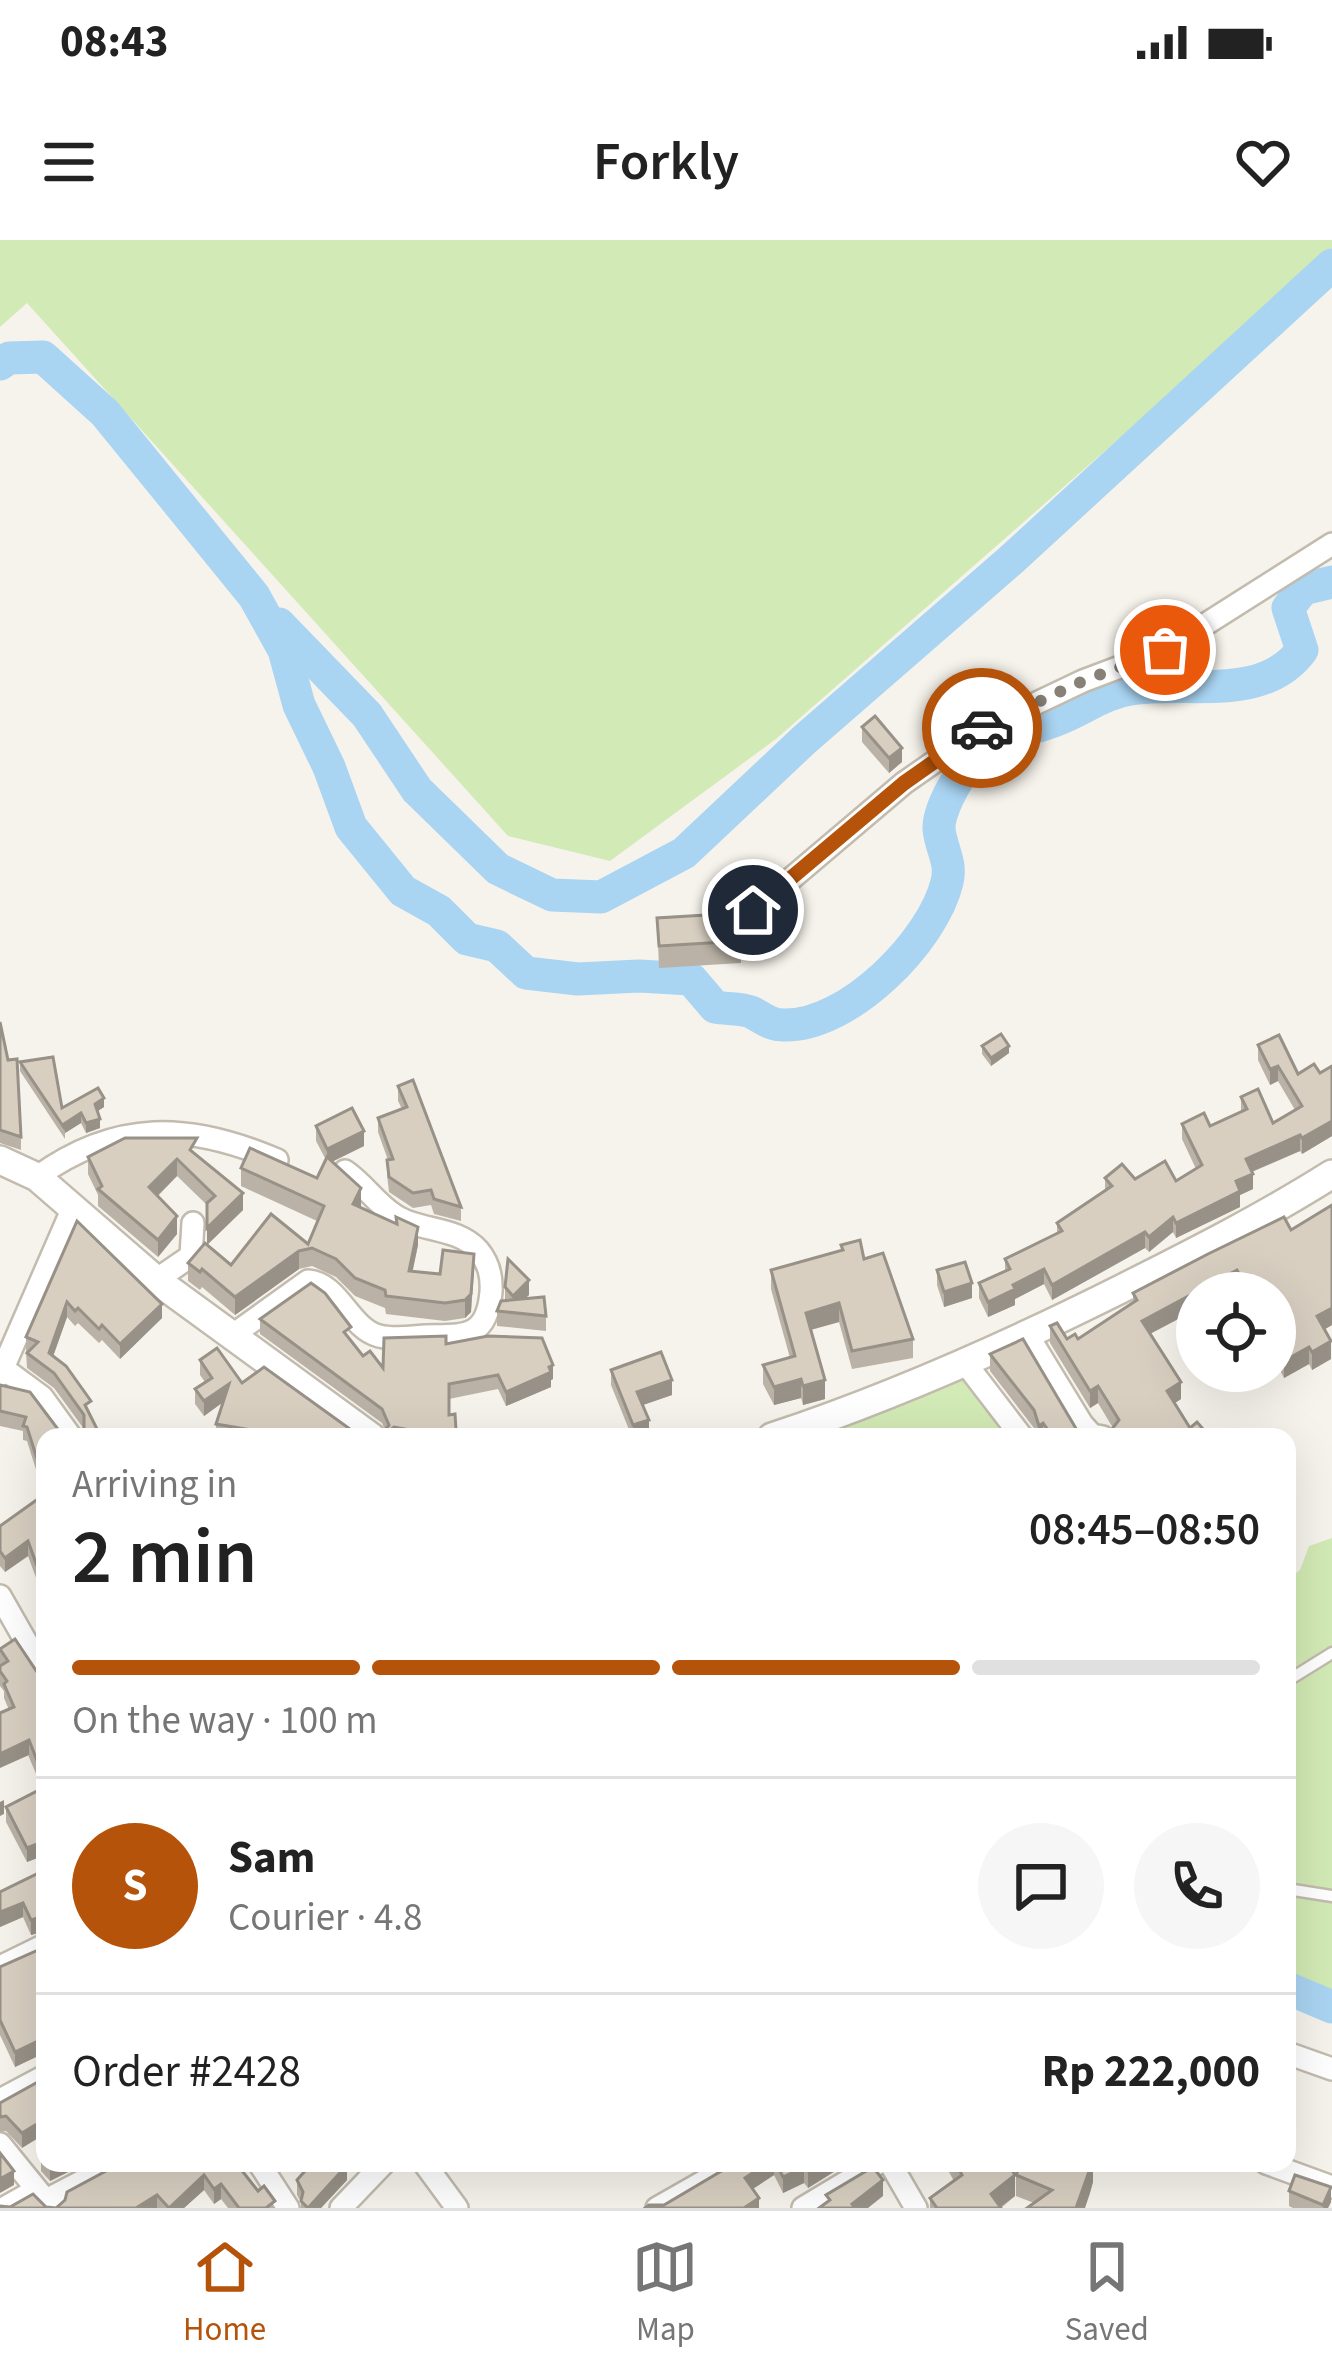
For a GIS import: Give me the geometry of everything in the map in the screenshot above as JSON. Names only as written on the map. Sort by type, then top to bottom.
[{"type":"street","points":[[753,910],[904,783],[980,730],[1083,681],[1165,650],[1332,544]]},
{"type":"street","points":[[37,1177],[81,1149],[138,1133],[186,1133],[277,1160]]},
{"type":"street","points":[[0,1160],[37,1177],[156,1280],[358,1428]]},
{"type":"street","points":[[230,1336],[308,1281],[325,1286],[355,1321],[386,1338],[470,1334],[484,1322],[492,1276],[476,1247],[453,1234],[391,1214],[365,1184],[345,1171]]},
{"type":"street","points":[[799,1428],[966,1364],[1270,1213],[1332,1174]]},
{"type":"street","points":[[64,1428],[41,1397],[1,1370],[71,1210]]},
{"type":"street","points":[[156,1280],[191,1256],[193,1222]]},
{"type":"street","points":[[1028,1334],[1086,1428]]},
{"type":"street","points":[[966,1364],[1015,1428]]},
{"type":"street","points":[[0,1596],[36,1659]]},
{"type":"street","points":[[0,1967],[36,1949]]},
{"type":"street","points":[[1296,2056],[1332,2069]]},
{"type":"street","points":[[1,2097],[36,2080]]},
{"type":"street","points":[[0,2144],[44,2199]]},
{"type":"street","points":[[4,2208],[44,2199],[99,2172]]},
{"type":"street","points":[[265,2172],[288,2208]]},
{"type":"street","points":[[341,2208],[375,2172]]},
{"type":"street","points":[[431,2172],[457,2208]]},
{"type":"street","points":[[657,2208],[720,2172]]},
{"type":"street","points":[[802,2208],[863,2172]]},
{"type":"street","points":[[895,2172],[916,2208]]},
{"type":"street","points":[[1291,2172],[1332,2187]]},
{"type":"lane","points":[[1296,1675],[1332,1653]]},
{"type":"lane","points":[[1296,1890],[1332,1896]]},
{"type":"green space","points":[[0,240],[1332,240],[1332,252],[776,739],[610,861],[508,836],[27,303],[0,327]]},
{"type":"green space","points":[[975,1376],[1007,1428],[822,1428]]},
{"type":"green space","points":[[1332,1538],[1332,1997],[1296,1986],[1296,1573],[1309,1546]]},
{"type":"building","points":[[875,716],[902,748],[889,758],[862,727]]},
{"type":"building","points":[[739,913],[741,941],[659,946],[657,918]]},
{"type":"building","points":[[0,1022],[8,1060],[17,1059],[21,1137],[0,1130]]},
{"type":"building","points":[[1001,1034],[1009,1046],[991,1058],[982,1046]]},
{"type":"building","points":[[1279,1035],[1298,1074],[1314,1064],[1320,1073],[1332,1066],[1332,1121],[1246,1159],[1253,1174],[1236,1181],[1240,1191],[1176,1223],[1173,1217],[1149,1237],[1145,1232],[1052,1285],[1044,1269],[988,1302],[979,1283],[1010,1269],[1005,1259],[1062,1231],[1057,1223],[1112,1186],[1105,1178],[1122,1164],[1135,1179],[1165,1161],[1176,1181],[1202,1165],[1182,1124],[1204,1113],[1210,1126],[1247,1109],[1241,1097],[1258,1089],[1273,1123],[1302,1106],[1278,1066],[1270,1069],[1258,1045]]},
{"type":"building","points":[[53,1057],[62,1108],[98,1088],[104,1098],[95,1104],[100,1119],[86,1123],[81,1113],[64,1124],[65,1129],[20,1062]]},
{"type":"building","points":[[413,1080],[461,1207],[434,1199],[431,1190],[413,1193],[389,1177],[387,1160],[393,1159],[378,1118],[407,1107],[398,1086]]},
{"type":"building","points":[[352,1108],[364,1131],[327,1149],[316,1126]]},
{"type":"building","points":[[125,1138],[197,1138],[190,1150],[243,1193],[207,1228],[207,1203],[215,1196],[177,1159],[149,1187],[177,1216],[158,1240],[98,1189],[102,1186],[88,1157]]},
{"type":"building","points":[[250,1148],[317,1178],[327,1157],[361,1188],[353,1204],[397,1224],[396,1217],[418,1227],[409,1271],[440,1274],[443,1250],[474,1254],[471,1294],[465,1300],[445,1303],[386,1296],[385,1290],[355,1278],[336,1259],[312,1248],[299,1251],[235,1297],[188,1263],[205,1243],[231,1265],[271,1214],[308,1244],[324,1206],[241,1168]]},
{"type":"building","points":[[1332,1205],[1332,1308],[1317,1316],[1331,1341],[1296,1354],[1296,1272],[1176,1272],[1176,1303],[1142,1321],[1176,1374],[1176,1385],[1167,1391],[1190,1428],[1113,1428],[1119,1420],[1098,1386],[1090,1391],[1050,1326],[1057,1323],[1067,1339],[1075,1334],[1078,1339],[1137,1300],[1133,1293],[1284,1217],[1291,1230]]},
{"type":"building","points":[[77,1221],[162,1304],[120,1344],[102,1325],[99,1329],[67,1302],[49,1353],[66,1366],[91,1401],[85,1405],[96,1428],[84,1428],[84,1415],[54,1373],[27,1353],[38,1342],[26,1337]]},
{"type":"building","points":[[860,1240],[864,1259],[883,1253],[913,1339],[852,1351],[839,1303],[806,1313],[825,1380],[803,1386],[801,1379],[774,1387],[763,1365],[795,1356],[771,1270],[843,1250],[841,1245]]},
{"type":"building","points":[[508,1259],[529,1280],[513,1296],[505,1287]]},
{"type":"building","points":[[965,1262],[972,1283],[944,1292],[937,1270]]},
{"type":"building","points":[[311,1283],[325,1293],[351,1327],[344,1332],[363,1356],[370,1351],[383,1368],[384,1338],[446,1336],[446,1344],[488,1336],[542,1338],[553,1365],[551,1372],[506,1392],[498,1375],[449,1384],[449,1415],[455,1414],[456,1428],[387,1428],[382,1409],[260,1319]]},
{"type":"building","points":[[544,1297],[546,1316],[497,1311],[501,1301]]},
{"type":"building","points":[[1023,1339],[1076,1428],[1039,1426],[1034,1410],[990,1354]]},
{"type":"building","points":[[217,1348],[242,1383],[264,1367],[349,1428],[216,1424],[229,1384],[204,1401],[195,1389],[212,1378],[200,1360]]},
{"type":"building","points":[[661,1352],[672,1380],[637,1392],[649,1420],[633,1425],[611,1370]]},
{"type":"building","points":[[0,1385],[30,1392],[57,1428],[36,1428],[36,1456],[23,1426],[26,1417],[0,1411]]},
{"type":"building","points":[[36,1500],[36,1563],[28,1541],[5,1558],[0,1551],[0,1526]]},
{"type":"building","points":[[15,1639],[36,1670],[36,1758],[29,1740],[0,1754],[0,1713],[14,1707],[0,1671],[8,1661],[0,1649]]},
{"type":"building","points":[[36,1792],[36,1844],[27,1848],[6,1807]]},
{"type":"building","points":[[36,1874],[36,1919],[31,1920],[23,1903],[0,1912],[0,1892]]},
{"type":"building","points":[[36,1951],[36,2042],[15,2052],[0,2020],[0,1967]]},
{"type":"building","points":[[36,2083],[36,2124],[22,2133],[6,2116],[0,2117],[0,2103]]},
{"type":"building","points":[[0,2153],[14,2171],[0,2179]]},
{"type":"building","points":[[104,2172],[243,2172],[258,2191],[264,2186],[275,2201],[266,2208],[239,2208],[221,2184],[214,2189],[204,2175],[169,2208],[157,2195],[136,2208],[56,2208],[67,2192]]},
{"type":"building","points":[[304,2172],[341,2172],[308,2208],[301,2201],[303,2192],[297,2180]]},
{"type":"building","points":[[720,2172],[754,2172],[745,2178],[759,2198],[744,2208],[645,2208],[664,2205]]},
{"type":"building","points":[[865,2172],[877,2172],[883,2180],[852,2204],[855,2208],[819,2208],[830,2200],[826,2195]]},
{"type":"building","points":[[1089,2172],[1076,2208],[1027,2208],[1052,2190],[1016,2175]]},
{"type":"building","points":[[962,2175],[1015,2175],[991,2194],[1001,2208],[937,2208],[930,2198]]},
{"type":"building","points":[[1295,2175],[1331,2187],[1323,2205],[1289,2191]]},
{"type":"building","points":[[33,2194],[46,2207],[56,2208],[0,2208],[0,2206],[10,2207]]},
{"type":"waterway","points":[[279,624],[367,715],[417,790],[498,869],[552,895],[601,897],[684,853],[1332,265]]},
{"type":"waterway","points":[[0,364],[9,358],[43,357],[105,413],[254,596],[284,650],[299,705],[351,827],[403,891],[439,911],[467,939],[497,946],[526,973],[578,979],[691,979],[715,1007],[747,1011],[779,1025],[809,1022],[860,996],[925,930],[947,882],[939,829],[943,808],[963,771],[987,744],[1121,691],[1223,686],[1267,677],[1286,667],[1302,650],[1288,608],[1303,589],[1332,582]]},
{"type":"waterway","points":[[1296,1992],[1332,2007]]},
{"type":"way so far","points":[[982,728],[1083,681],[1165,650]]},
{"type":"route","points":[[753,910],[904,783],[982,728]]}]
